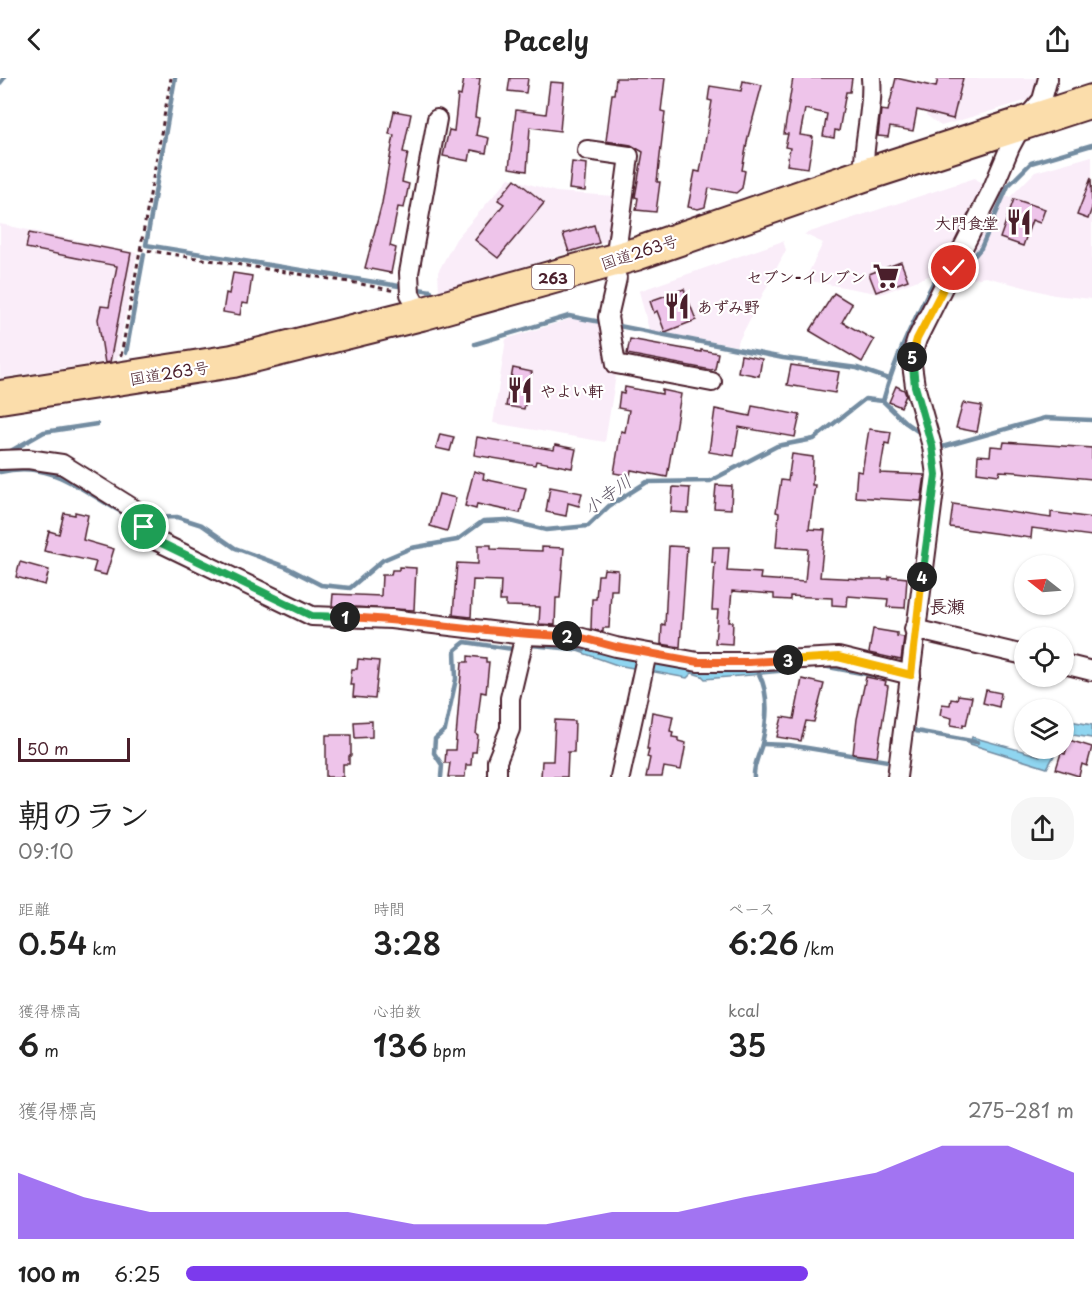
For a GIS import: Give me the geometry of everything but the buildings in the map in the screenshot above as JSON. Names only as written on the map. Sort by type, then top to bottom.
[{"type":"highway","name":"国道263号","points":[[0,397],[233,361],[416,304],[616,269],[1017,134],[1092,101]]},
{"type":"highway","name":"国道263号","points":[[0,416],[217,383],[486,318],[864,175],[1017,134],[1092,123]]},
{"type":"street","points":[[864,175],[863,155],[872,91],[871,78]]},
{"type":"street","points":[[898,769],[936,475],[915,386],[911,358],[917,339],[992,190],[1017,134],[1042,100],[1048,78]]},
{"type":"street","points":[[416,304],[409,273],[437,119]]},
{"type":"street","points":[[587,150],[629,156],[609,326],[616,364],[712,382]]},
{"type":"street","points":[[0,460],[28,459],[62,464],[141,519],[157,541],[312,616],[391,619],[522,645],[579,637],[698,662],[838,657],[910,681]]},
{"type":"street","points":[[915,629],[1014,653]]},
{"type":"street","points":[[497,777],[497,761],[510,729],[510,698],[522,645]]},
{"type":"street","points":[[620,777],[647,653]]},
{"type":"street","points":[[1074,666],[1092,671]]},
{"type":"path","points":[[115,381],[171,78]]},
{"type":"path","points":[[139,249],[356,282],[416,304]]},
{"type":"shaded area","points":[[936,78],[1041,78],[1028,100],[941,126],[926,115]]},
{"type":"shaded area","points":[[1092,156],[1092,299],[1054,295],[986,277],[953,282],[999,196],[1010,197],[1035,172]]},
{"type":"shaded area","points":[[509,178],[556,192],[614,196],[607,241],[439,292],[438,272],[456,239]]},
{"type":"shaded area","points":[[975,178],[986,187],[954,253],[939,253],[931,275],[881,294],[805,280],[823,243],[804,234]]},
{"type":"shaded area","points":[[0,224],[137,253],[117,360],[0,378]]},
{"type":"shaded area","points":[[783,241],[786,250],[736,346],[649,330],[639,291]]},
{"type":"shaded area","points":[[570,319],[611,323],[618,363],[605,442],[493,423],[506,339]]},
{"type":"water","points":[[588,646],[696,670],[732,671],[773,666],[795,671],[705,679],[692,673],[687,678],[617,665],[577,651]]},
{"type":"water","points":[[1074,722],[1092,725],[1092,738],[1074,735]]},
{"type":"water","points":[[972,737],[1014,749],[1014,758],[970,744]]},
{"type":"water","points":[[1018,759],[1052,759],[1047,768]]},
{"type":"waterway","points":[[0,83],[4,78]]},
{"type":"waterway","points":[[175,78],[146,245],[399,286]]},
{"type":"waterway","points":[[960,263],[969,262],[981,248],[1008,186],[1031,163],[1092,145]]},
{"type":"waterway","points":[[126,353],[144,254]]},
{"type":"waterway","points":[[883,401],[888,383],[917,314],[943,264],[949,264]]},
{"type":"waterway","points":[[418,289],[431,291]]},
{"type":"waterway","points":[[475,344],[569,316],[606,323]]},
{"type":"waterway","points":[[614,325],[783,358],[857,368],[889,379]]},
{"type":"waterway","name":"小寺川","points":[[146,518],[177,517],[202,525],[235,548],[286,567],[321,585],[350,588],[383,560],[411,548],[457,540],[483,521],[506,520],[546,530],[588,526],[609,506],[647,482],[710,481],[777,446],[814,439],[865,399],[883,401],[906,423],[923,435]]},
{"type":"waterway","name":"小寺川","points":[[938,444],[942,447],[1045,418],[1092,420]]},
{"type":"waterway","points":[[9,452],[44,432],[97,424]]},
{"type":"waterway","name":"小寺川","points":[[0,472],[19,469],[52,474],[82,488],[127,515]]},
{"type":"waterway","points":[[441,777],[442,765],[434,753],[435,739],[445,730],[456,679],[455,650],[465,642],[519,650]]},
{"type":"waterway","points":[[531,645],[584,650]]},
{"type":"waterway","points":[[823,666],[877,676]]},
{"type":"waterway","points":[[754,777],[766,717],[765,691],[759,674]]},
{"type":"waterway","points":[[910,726],[916,731],[977,742]]},
{"type":"waterway","points":[[762,744],[789,745],[894,762]]},
{"type":"place","name":"大門食堂","points":[[1019,222]]},
{"type":"place","name":"セブン-イレブン","points":[[886,276]]},
{"type":"place","name":"あずみ野","points":[[677,306]]},
{"type":"place","name":"やよい軒","points":[[520,390]]},
{"type":"district","name":"長瀬","points":[[947,605]]},
{"type":"route","points":[[144,527],[157,541],[312,616],[391,619],[525,635],[579,637],[616,647],[698,662],[838,657],[911,675],[936,475],[932,446],[915,386],[911,358],[917,339],[954,268]]}]
